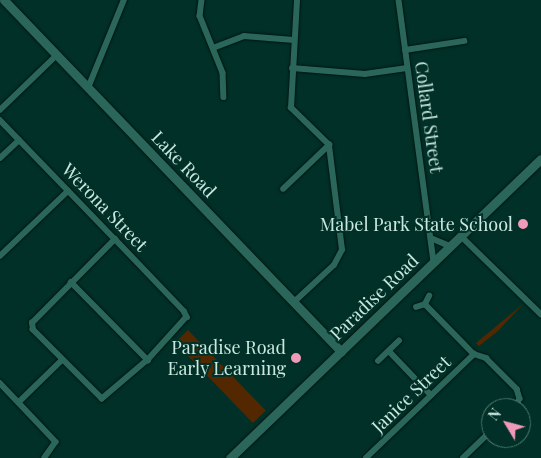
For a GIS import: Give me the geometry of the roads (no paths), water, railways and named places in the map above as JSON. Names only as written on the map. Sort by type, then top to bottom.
[{"type":"street","name":"Lake Road","points":[[4,0],[341,351]]},
{"type":"street","points":[[88,88],[124,0]]},
{"type":"street","points":[[202,0],[200,16],[223,73],[224,97]]},
{"type":"street","points":[[294,302],[340,258],[329,145],[290,108],[297,0]]},
{"type":"street","name":"Collard Street","points":[[399,0],[434,262]]},
{"type":"street","points":[[213,48],[244,36],[294,40]]},
{"type":"street","points":[[405,50],[464,41]]},
{"type":"street","points":[[0,110],[56,56]]},
{"type":"street","points":[[292,68],[365,74],[407,68]]},
{"type":"street","name":"Werona Street","points":[[0,120],[187,317],[148,360]]},
{"type":"street","points":[[0,158],[19,140]]},
{"type":"street","points":[[282,189],[329,145]]},
{"type":"street","name":"Paradise Road","points":[[230,458],[541,159]]},
{"type":"street","points":[[0,256],[68,191]]},
{"type":"street","points":[[461,236],[541,314]]},
{"type":"street","points":[[431,238],[437,244],[450,246]]},
{"type":"street","points":[[72,282],[148,360],[102,398],[62,360],[32,323],[72,282],[115,239]]},
{"type":"street","points":[[416,307],[425,304],[429,296]]},
{"type":"street","points":[[425,304],[476,354],[517,389],[517,398]]},
{"type":"street","points":[[378,361],[399,341]]},
{"type":"street","points":[[389,351],[431,395]]},
{"type":"street","name":"Janice Street","points":[[366,458],[476,354]]},
{"type":"street","points":[[19,402],[62,360]]},
{"type":"street","points":[[0,383],[56,442],[45,458]]},
{"type":"street","points":[[462,458],[481,440]]},
{"type":"place","name":"Mabel Park State School","points":[[523,224]]},
{"type":"place","name":"Paradise Road Early Learning","points":[[296,358]]}]
